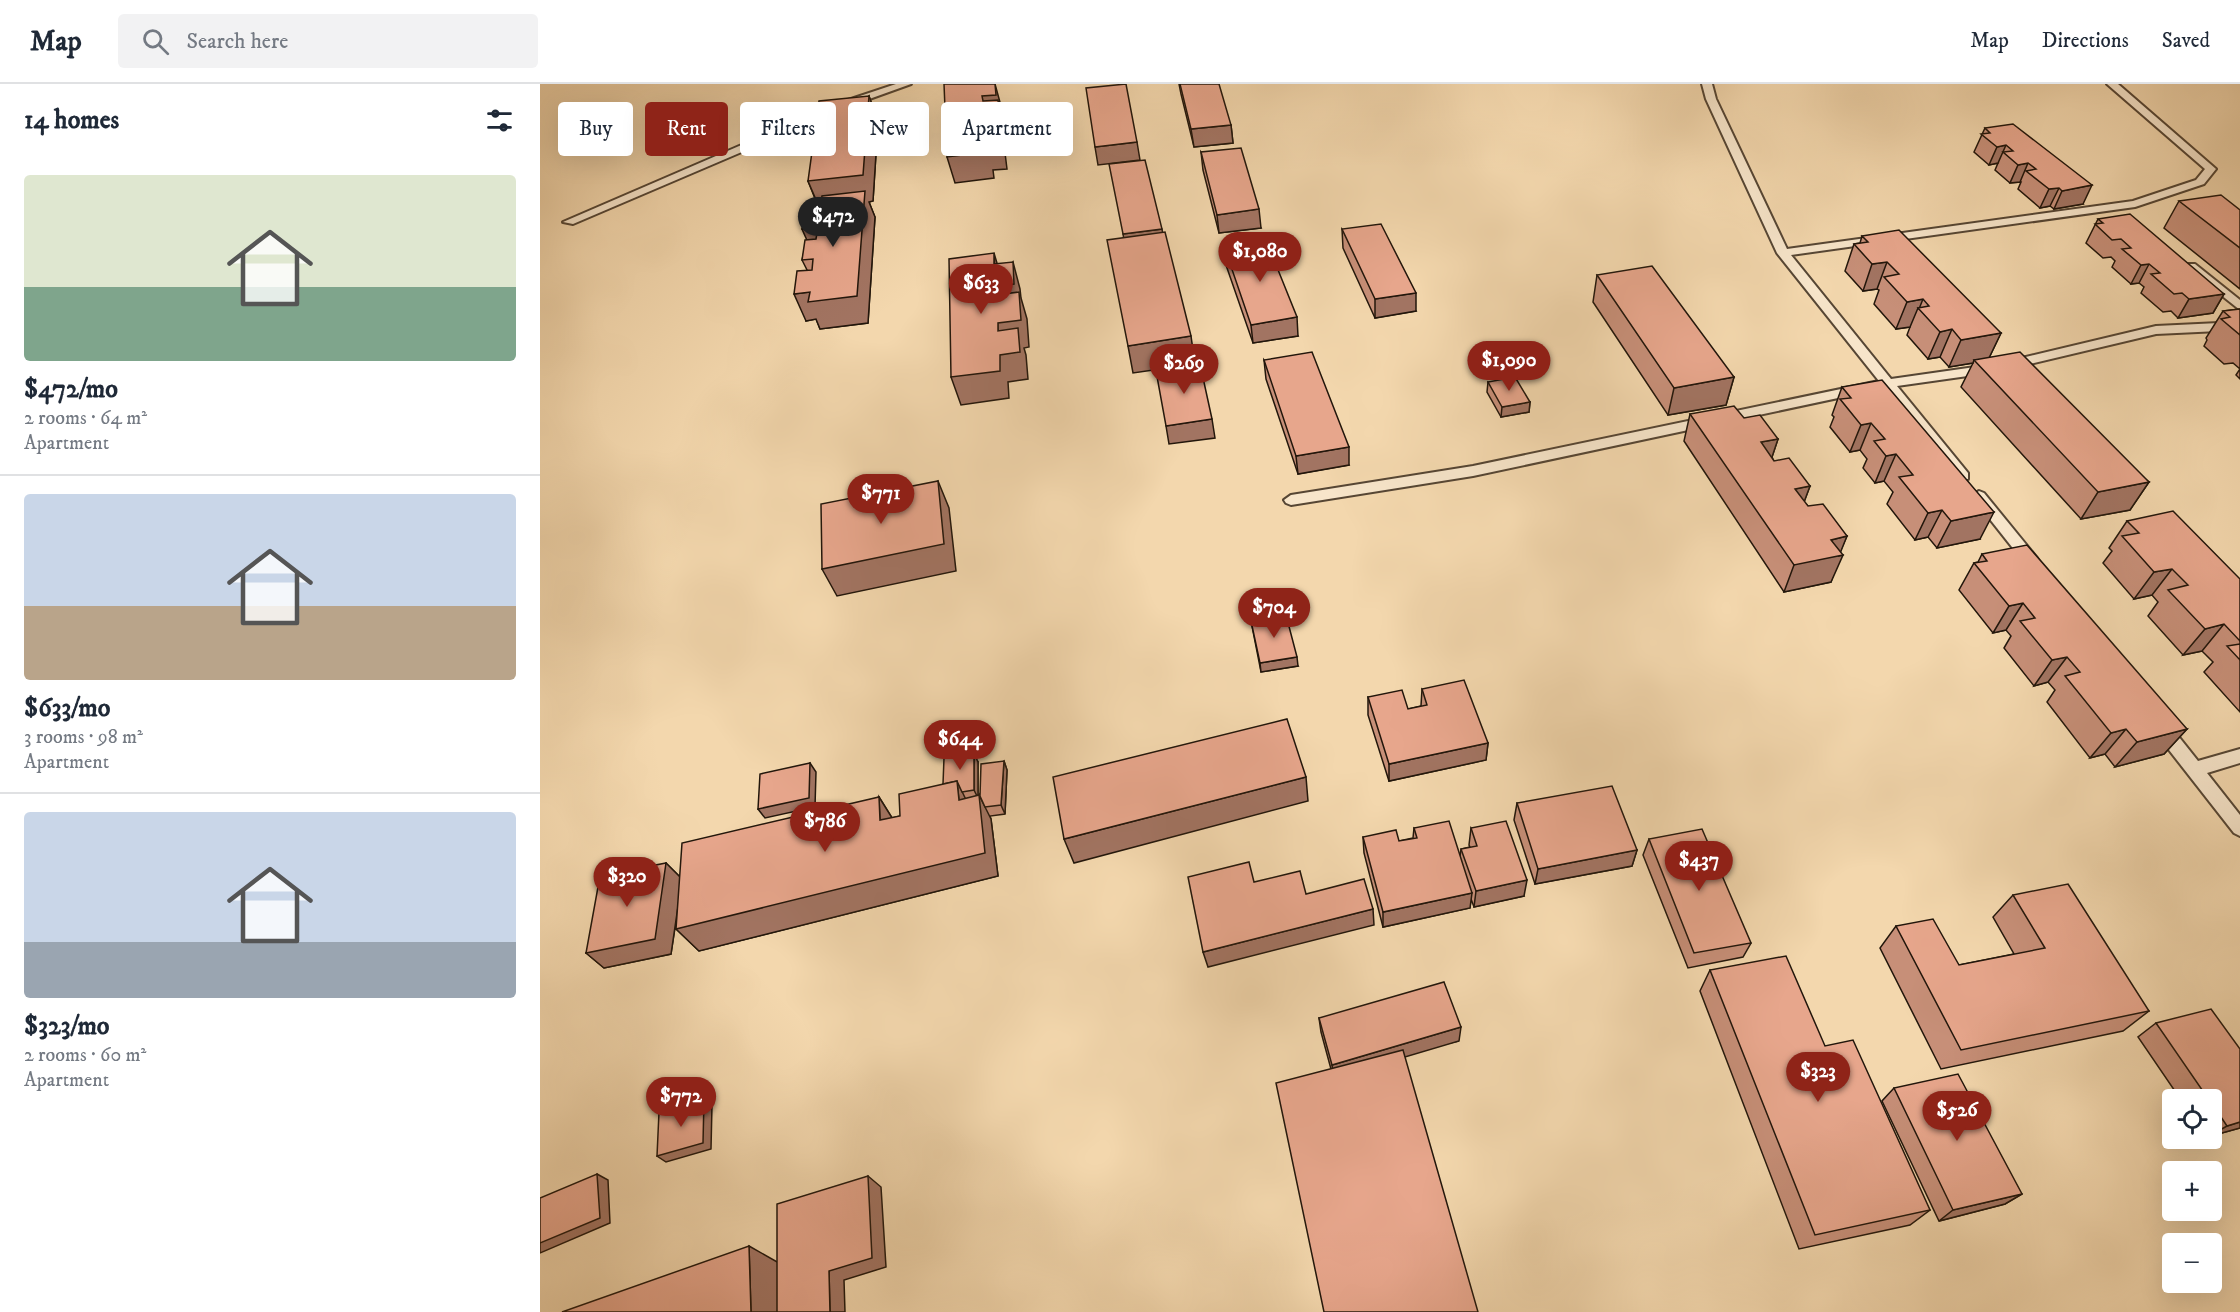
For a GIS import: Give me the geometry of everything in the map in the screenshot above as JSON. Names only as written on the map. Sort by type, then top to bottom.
[{"type":"lane","points":[[570,222],[843,105],[906,84]]},
{"type":"lane","points":[[1707,84],[1711,99],[1783,253],[2040,572]]},
{"type":"lane","points":[[1783,253],[2135,204],[2200,182],[2211,169],[2112,84]]},
{"type":"lane","points":[[2118,206],[2136,221]]},
{"type":"lane","points":[[2179,256],[2240,306]]},
{"type":"lane","points":[[1291,500],[1473,471],[1888,383],[1996,368],[2156,330],[2240,326]]},
{"type":"lane","points":[[2150,712],[2240,828]]},
{"type":"lane","points":[[2194,769],[2240,756]]},
{"type":"building","points":[[944,84],[995,84],[996,95],[982,96],[983,101],[998,100],[998,102],[945,102]]},
{"type":"building","points":[[1126,84],[1137,142],[1095,147],[1086,88]]},
{"type":"building","points":[[1180,84],[1219,84],[1231,125],[1191,129]]},
{"type":"building","points":[[869,96],[869,102],[848,102],[848,156],[864,156],[863,175],[808,181],[811,156],[836,156],[836,102],[819,101]]},
{"type":"building","points":[[2013,124],[2092,185],[2062,191],[2059,188],[2049,189],[2026,171],[2036,169],[2028,163],[2018,165],[2003,152],[2013,151],[2006,145],[1997,147],[1981,134],[1990,133],[1985,128]]},
{"type":"building","points":[[1241,148],[1259,209],[1217,215],[1201,152]]},
{"type":"building","points":[[1145,160],[1162,229],[1123,234],[1109,164]]},
{"type":"building","points":[[865,191],[857,296],[808,302],[810,292],[794,294],[797,271],[812,270],[813,259],[802,260],[805,240],[816,239],[818,227],[802,229],[806,207],[820,206],[822,196]]},
{"type":"building","points":[[2221,195],[2240,210],[2240,248],[2179,201]]},
{"type":"building","points":[[2130,214],[2224,294],[2189,299],[2182,293],[2174,294],[2151,274],[2160,273],[2149,264],[2141,265],[2122,249],[2131,248],[2121,239],[2112,240],[2095,224],[2103,223],[2098,219]]},
{"type":"building","points":[[1381,224],[1416,293],[1375,299],[1342,229]]},
{"type":"building","points":[[1899,230],[2001,333],[1961,340],[1952,329],[1940,332],[1918,308],[1929,306],[1923,299],[1907,302],[1884,277],[1899,274],[1887,262],[1872,264],[1854,244],[1868,242],[1862,236]]},
{"type":"building","points":[[1165,232],[1191,336],[1128,346],[1107,240]]},
{"type":"building","points":[[1266,240],[1297,317],[1251,325],[1224,246]]},
{"type":"building","points":[[994,253],[994,264],[1013,262],[1014,284],[996,286],[996,295],[1019,292],[1021,320],[998,323],[998,331],[1018,328],[1020,352],[1000,355],[1000,371],[951,377],[949,259]]},
{"type":"building","points":[[1652,266],[1734,377],[1674,388],[1597,275]]},
{"type":"building","points":[[2240,309],[2240,335],[2221,319],[2230,317],[2223,311]]},
{"type":"building","points":[[1312,352],[1349,447],[1296,456],[1264,360]]},
{"type":"building","points":[[2020,352],[2149,482],[2098,492],[1974,360]]},
{"type":"building","points":[[1200,364],[1212,419],[1166,426],[1156,371]]},
{"type":"building","points":[[1515,377],[1530,402],[1502,407],[1488,382]]},
{"type":"building","points":[[1882,380],[1994,512],[1951,521],[1942,510],[1928,513],[1899,477],[1913,475],[1896,454],[1886,456],[1874,441],[1885,439],[1871,423],[1861,425],[1840,399],[1851,398],[1842,387]]},
{"type":"building","points":[[1734,406],[1744,418],[1760,415],[1778,439],[1761,442],[1774,461],[1789,458],[1810,486],[1795,489],[1808,506],[1823,504],[1847,536],[1831,540],[1843,555],[1794,565],[1690,414]]},
{"type":"building","points":[[938,481],[944,544],[822,569],[821,504]]},
{"type":"building","points":[[2173,511],[2240,579],[2240,641],[2224,624],[2205,629],[2168,590],[2188,585],[2172,569],[2154,572],[2122,536],[2139,533],[2127,521]]},
{"type":"building","points":[[2027,545],[2187,729],[2137,742],[2126,729],[2111,733],[2065,676],[2080,672],[2067,657],[2052,660],[2020,621],[2035,618],[2023,603],[2009,606],[1974,563],[1987,561],[1982,554]]},
{"type":"building","points":[[1286,615],[1297,657],[1260,663],[1251,621]]},
{"type":"building","points":[[2240,644],[2240,660],[2227,646]]},
{"type":"building","points":[[1464,680],[1488,743],[1389,764],[1368,697],[1402,690],[1408,709],[1427,705],[1422,689]]},
{"type":"building","points":[[1287,719],[1306,777],[1064,839],[1053,777]]},
{"type":"building","points":[[974,753],[974,790],[962,792],[957,781],[943,784],[944,758]]},
{"type":"building","points":[[1004,761],[1001,805],[985,807],[980,796],[981,764]]},
{"type":"building","points":[[810,763],[809,798],[758,809],[760,774]]},
{"type":"building","points":[[957,781],[959,800],[979,795],[985,853],[676,929],[682,843],[879,797],[880,820],[900,816],[899,794]]},
{"type":"building","points":[[1612,786],[1637,850],[1538,869],[1517,803]]},
{"type":"building","points":[[1449,821],[1472,893],[1383,912],[1363,837],[1396,830],[1399,841],[1417,838],[1414,828]]},
{"type":"building","points":[[1506,821],[1527,880],[1476,891],[1461,849],[1477,846],[1471,828]]},
{"type":"building","points":[[1702,829],[1751,943],[1694,953],[1649,839]]},
{"type":"building","points":[[1249,862],[1254,882],[1300,871],[1306,894],[1364,879],[1373,909],[1203,952],[1188,877]]},
{"type":"building","points":[[666,863],[655,939],[586,953],[600,876]]},
{"type":"building","points":[[2068,884],[2149,1011],[1961,1050],[1896,926],[1933,919],[1959,965],[2045,948],[2013,895]]},
{"type":"building","points":[[1786,956],[1825,1046],[1853,1040],[1930,1210],[1815,1235],[1710,970]]},
{"type":"building","points":[[1444,982],[1461,1027],[1332,1065],[1319,1018]]},
{"type":"building","points":[[2211,1009],[2240,1049],[2240,1122],[2227,1126],[2222,1118],[2222,1089],[2201,1089],[2156,1023]]},
{"type":"building","points":[[1403,1050],[1478,1312],[1324,1312],[1276,1083]]},
{"type":"building","points":[[1958,1074],[2022,1194],[1953,1210],[1894,1088]]},
{"type":"building","points":[[704,1099],[703,1143],[657,1156],[659,1112]]},
{"type":"building","points":[[597,1174],[600,1218],[540,1243],[540,1198]]},
{"type":"building","points":[[868,1176],[872,1258],[829,1271],[830,1312],[777,1312],[777,1204]]},
{"type":"building","points":[[749,1246],[751,1312],[562,1312]]}]
